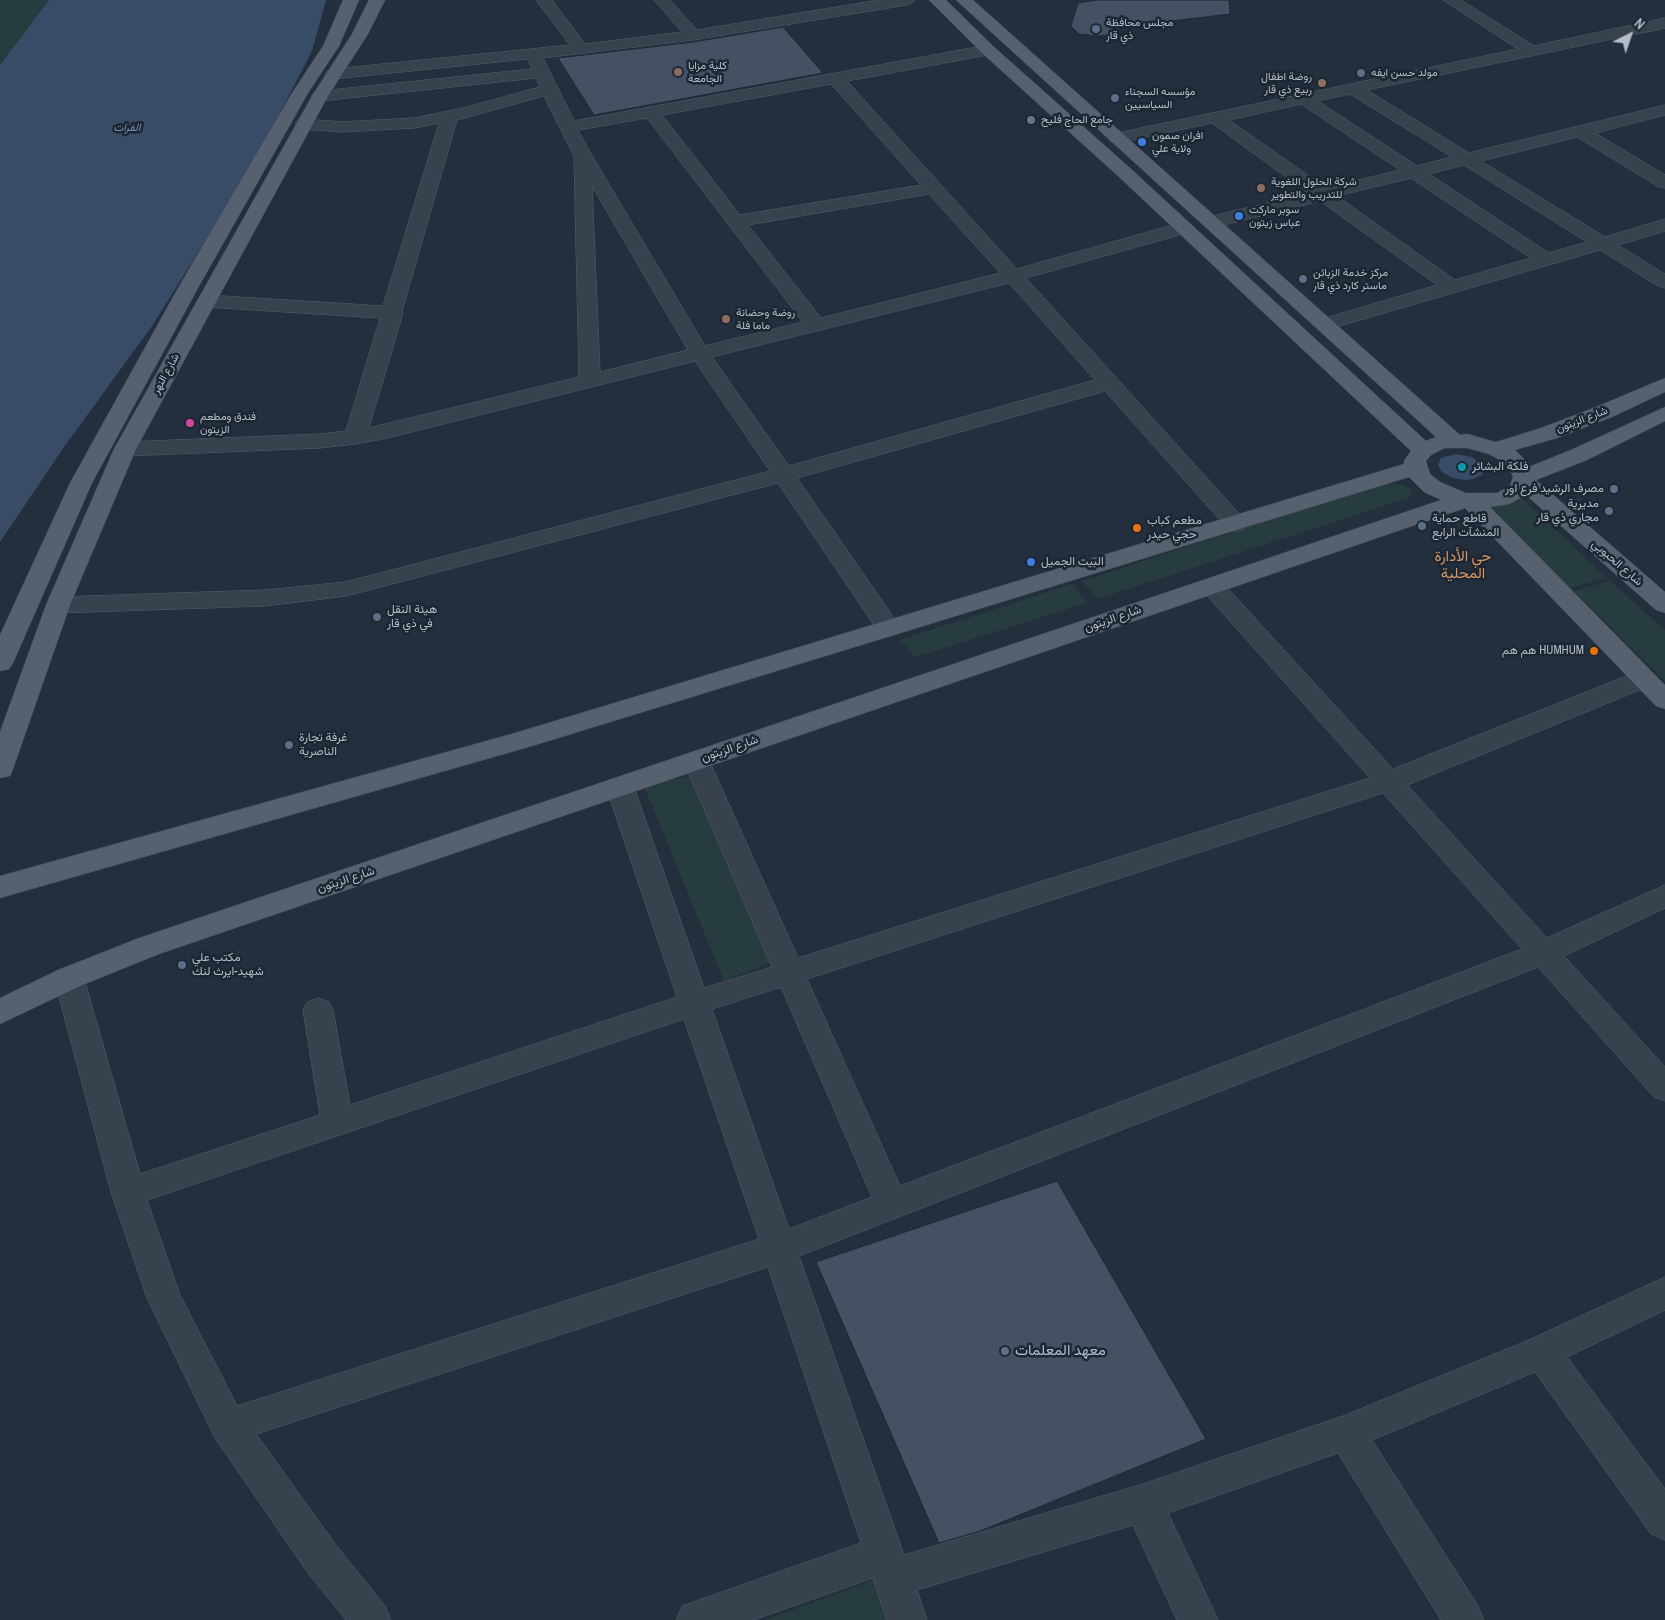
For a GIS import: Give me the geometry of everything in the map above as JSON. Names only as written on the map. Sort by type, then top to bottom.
[{"type":"main road","name":"شارع النهر","points":[[0,663],[81,483],[300,92],[331,46],[351,0]]},
{"type":"main road","name":"شارع النهر","points":[[0,769],[58,605],[125,449],[304,124],[333,74],[360,34],[377,0]]},
{"type":"main road","points":[[937,0],[988,50],[1124,172],[1183,228],[1419,459],[1421,478],[1432,487],[1447,495],[1467,500],[1501,499],[1512,495],[1520,489],[1524,479],[1579,455],[1665,413]]},
{"type":"main road","points":[[964,0],[1454,441]]},
{"type":"main road","points":[[1124,172],[1152,168]]},
{"type":"main road","name":"شارع الزيتون","points":[[1497,449],[1550,433],[1604,412],[1665,384]]},
{"type":"main road","points":[[0,887],[523,740],[1236,524],[1419,459],[1436,443],[1454,441],[1483,444],[1497,449]]},
{"type":"main road","name":"شارع الحبوبي","points":[[1497,449],[1511,457],[1520,467],[1524,479],[1665,605]]},
{"type":"main road","points":[[1467,500],[1665,700]]},
{"type":"main road","name":"شارع الزيتون","points":[[0,1012],[27,997],[69,978],[149,946],[1467,500]]},
{"type":"street","points":[[544,0],[581,49]]},
{"type":"street","points":[[662,0],[693,35]]},
{"type":"street","points":[[333,74],[581,49],[693,35],[907,0]]},
{"type":"street","points":[[1451,0],[1530,50]]},
{"type":"street","points":[[788,6],[800,19]]},
{"type":"street","points":[[1117,138],[1665,23]]},
{"type":"street","points":[[568,127],[988,50]]},
{"type":"street","points":[[533,54],[582,154],[700,354],[889,628]]},
{"type":"street","points":[[835,78],[1236,524]]},
{"type":"street","points":[[320,96],[545,81]]},
{"type":"street","points":[[304,124],[342,127],[414,123],[449,116],[545,81]]},
{"type":"street","points":[[1353,88],[1665,282]]},
{"type":"street","points":[[1304,99],[1547,260]]},
{"type":"street","points":[[1212,222],[1665,110]]},
{"type":"street","points":[[652,112],[816,325]]},
{"type":"street","points":[[355,437],[393,313],[449,116]]},
{"type":"street","points":[[1639,117],[1658,128]]},
{"type":"street","points":[[1216,118],[1453,288]]},
{"type":"street","points":[[1580,132],[1665,183]]},
{"type":"street","points":[[582,154],[590,381]]},
{"type":"street","points":[[736,221],[933,188]]},
{"type":"street","points":[[1326,324],[1665,225]]},
{"type":"street","points":[[125,449],[320,441],[383,432],[1013,276],[1183,228]]},
{"type":"street","points":[[207,301],[393,313]]},
{"type":"street","points":[[58,605],[265,598],[346,589],[782,475],[1108,382]]},
{"type":"street","points":[[1212,586],[1665,1088]]},
{"type":"street","points":[[128,1192],[695,1003],[1388,782],[1643,679]]},
{"type":"street","points":[[696,760],[892,1205]]},
{"type":"street","points":[[620,787],[907,1620]]},
{"type":"street","points":[[228,1426],[779,1248],[1542,952],[1665,896]]},
{"type":"street","points":[[69,978],[128,1192],[164,1298],[228,1426],[322,1559],[371,1620]]},
{"type":"street","points":[[318,1010],[337,1122]]},
{"type":"street","points":[[696,1620],[889,1566],[1143,1503],[1346,1432],[1542,1352],[1665,1293]]},
{"type":"street","points":[[1542,1352],[1665,1521]]},
{"type":"street","points":[[1346,1432],[1464,1620]]},
{"type":"street","points":[[1143,1503],[1198,1620]]},
{"type":"green space","points":[[0,0],[49,0],[0,65]]},
{"type":"green space","points":[[1383,483],[1404,485],[1411,490],[1412,494],[1408,498],[1097,599],[1082,581]]},
{"type":"green space","points":[[1522,498],[1607,578],[1569,588],[1484,508]]},
{"type":"green space","points":[[1610,581],[1665,630],[1665,681],[1573,591]]},
{"type":"green space","points":[[1072,584],[1087,603],[915,657],[900,640]]},
{"type":"green space","points":[[693,775],[779,959],[724,981],[644,786]]},
{"type":"green space","points":[[874,1580],[889,1620],[765,1620]]},
{"type":"water","name":"الفرات","points":[[49,0],[326,0],[312,51],[254,163],[152,326],[64,447],[0,542],[0,65]]},
{"type":"water","points":[[1456,454],[1471,457],[1481,463],[1484,467],[1482,475],[1466,480],[1453,478],[1442,472],[1438,465],[1441,458]]},
{"type":"building","name":"مجلس محافظة ذي قار","points":[[1097,0],[1229,0],[1230,14],[1121,27],[1114,34],[1110,35],[1079,34],[1071,26],[1078,3]]},
{"type":"building","points":[[783,27],[823,73],[594,115],[558,58],[693,42]]},
{"type":"building","name":"معهد المعلمات","points":[[1057,1181],[1206,1439],[980,1531],[939,1543],[816,1262]]},
{"type":"place","name":"مجلس محافظة ذي قار","points":[[1096,29]]},
{"type":"place","name":"كلية مزايا الجامعة","points":[[678,72]]},
{"type":"place","name":"مولد حسن ايفه","points":[[1361,73]]},
{"type":"place","name":"روضة اطفال ربيع ذي قار","points":[[1322,83]]},
{"type":"place","name":"مؤسسه السجناء السياسيين","points":[[1115,98]]},
{"type":"place","name":"جامع الحاج فليح","points":[[1031,120]]},
{"type":"place","name":"افران صمون ولاية علي","points":[[1142,142]]},
{"type":"place","name":"شركة الحلول اللغوية للتدريب والتطوير","points":[[1261,188]]},
{"type":"place","name":"سوبر ماركت عباس زيتون","points":[[1239,216]]},
{"type":"place","name":"مركز خدمة الزبائن ماستر كارد ذي قار","points":[[1303,279]]},
{"type":"place","name":"روضة وحضانة ماما فلة","points":[[726,319]]},
{"type":"place","name":"فندق ومطعم الزيتون","points":[[190,423]]},
{"type":"place","name":"فلكة البشائر","points":[[1462,467]]},
{"type":"place","name":"مصرف الرشيد فرع اور","points":[[1614,489]]},
{"type":"place","name":"مديرية مجاري ذي قار","points":[[1609,511]]},
{"type":"place","name":"قاطع حماية المنشآت الرابع","points":[[1422,526]]},
{"type":"place","name":"مطعم كباب حجي حيدر","points":[[1137,528]]},
{"type":"place","name":"البيت الجميل","points":[[1031,562]]},
{"type":"place","name":"هيئة النقل في ذي قار","points":[[377,617]]},
{"type":"place","name":"هم هم HUMHUM","points":[[1594,651]]},
{"type":"place","name":"غرفة تجارة الناصرية","points":[[289,745]]},
{"type":"place","name":"مكتب علي شهيد-ايرث لنك","points":[[182,965]]},
{"type":"place","name":"معهد المعلمات","points":[[1005,1351]]},
{"type":"district","name":"حي الأدارة المحلية","points":[[1463,566]]}]
